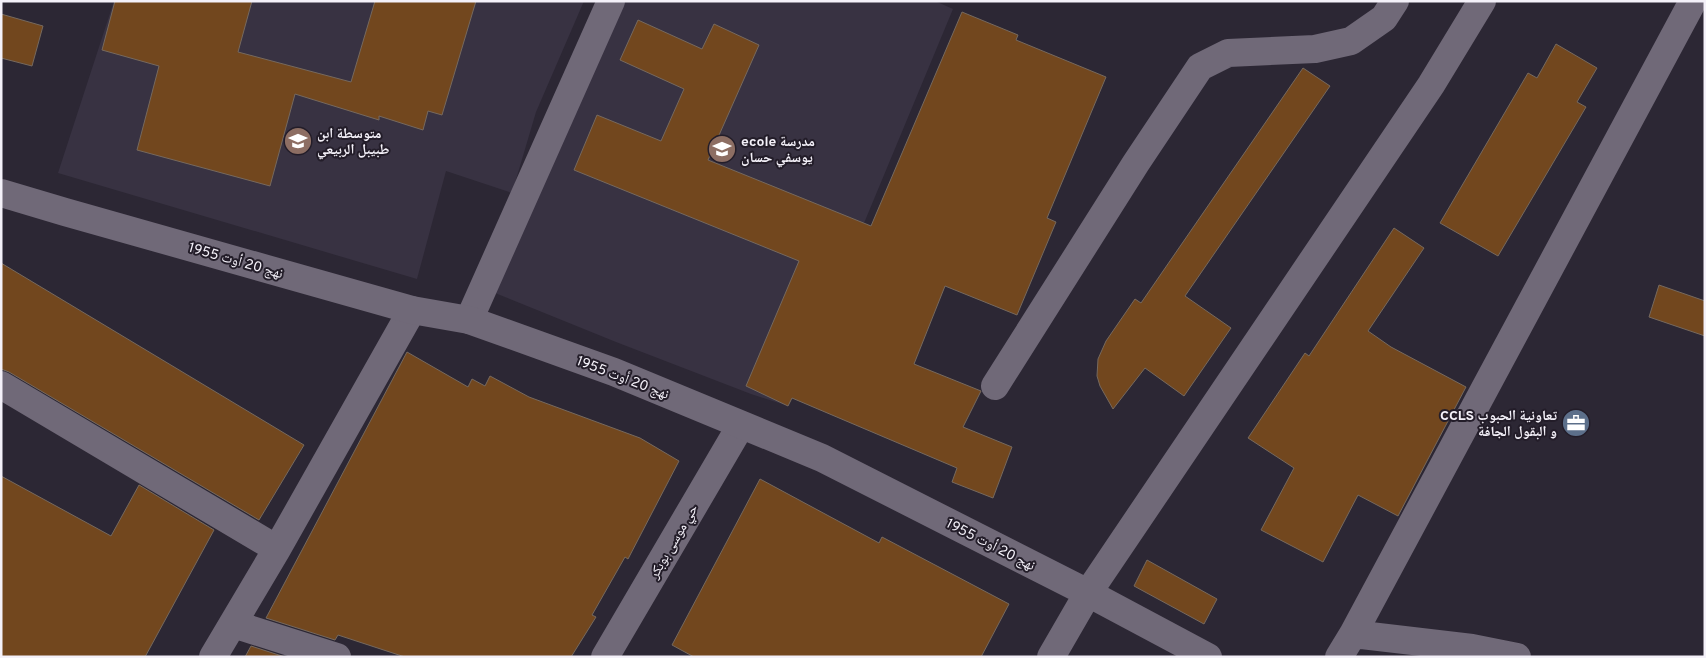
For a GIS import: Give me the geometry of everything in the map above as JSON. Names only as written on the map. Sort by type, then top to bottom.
[{"type":"street","points":[[468,320],[611,1]]},
{"type":"street","points":[[995,386],[1136,163],[1200,66],[1228,53],[1315,49],[1351,41],[1384,18],[1395,1]]},
{"type":"street","points":[[1051,657],[1088,593],[1431,85],[1482,1]]},
{"type":"street","points":[[1339,657],[1354,634],[1693,1]]},
{"type":"street","name":"نهج 20 أوت 1955","points":[[1,193],[412,310],[468,320],[614,372],[822,458],[1088,593],[1208,657]]},
{"type":"street","points":[[213,657],[234,624],[412,310]]},
{"type":"street","points":[[1,385],[277,549]]},
{"type":"street","name":"حي موسى بوبكر","points":[[605,657],[741,425]]},
{"type":"street","points":[[234,624],[337,657]]},
{"type":"street","points":[[1354,634],[1472,648],[1517,657]]},
{"type":"shaded area","name":"متوسطة ابن طبيبل الربيعي","points":[[114,1],[584,1],[536,112],[512,193],[446,171],[417,279],[58,173]]},
{"type":"shaded area","name":"ecole مدرسة يوسفي حسان","points":[[617,1],[935,1],[953,9],[788,406],[751,394],[616,342],[485,289]]},
{"type":"building","points":[[115,1],[252,1],[238,52],[351,82],[375,1],[476,1],[442,115],[428,111],[423,130],[379,116],[379,120],[295,94],[270,186],[137,150],[159,66],[102,50]]},
{"type":"building","points":[[962,12],[1018,35],[1016,40],[1106,77],[1047,218],[1056,222],[1017,315],[945,286],[914,364],[981,391],[963,427],[1012,447],[993,498],[952,482],[957,468],[792,398],[788,406],[746,386],[799,261],[574,170],[597,115],[661,141],[684,89],[620,60],[638,20],[702,49],[714,24],[759,45],[708,160],[871,226]]},
{"type":"building","points":[[1,14],[43,26],[32,66],[1,58]]},
{"type":"building","points":[[1556,44],[1597,68],[1577,102],[1586,107],[1498,256],[1440,223],[1528,73],[1537,78]]},
{"type":"building","points":[[1303,68],[1330,86],[1185,296],[1231,328],[1184,396],[1145,368],[1113,409],[1100,386],[1097,376],[1098,359],[1106,341],[1135,299],[1141,303]]},
{"type":"building","points":[[1394,228],[1424,248],[1368,331],[1391,347],[1466,387],[1398,516],[1358,495],[1323,562],[1261,530],[1294,468],[1248,438],[1305,353],[1309,356]]},
{"type":"building","points":[[1,263],[304,445],[259,520],[1,369]]},
{"type":"building","points":[[1659,285],[1705,301],[1705,336],[1649,317]]},
{"type":"building","points":[[407,352],[468,387],[472,379],[485,386],[490,376],[529,397],[640,438],[679,461],[628,559],[625,557],[592,615],[596,617],[571,657],[405,657],[338,635],[335,640],[266,618]]},
{"type":"building","points":[[1,476],[111,536],[139,485],[214,530],[145,657],[1,657]]},
{"type":"building","points":[[760,479],[879,543],[882,537],[1009,604],[981,657],[694,657],[672,645]]},
{"type":"building","points":[[1147,560],[1217,599],[1204,624],[1134,586]]},
{"type":"building","points":[[251,646],[285,657],[245,657]]},
{"type":"place","name":"متوسطة ابن طبيبل الربيعي","points":[[298,141]]},
{"type":"place","name":"ecole مدرسة يوسفي حسان","points":[[722,149]]},
{"type":"place","name":"CCLS تعاونية الحبوب و البقول الجافة","points":[[1576,423]]}]
